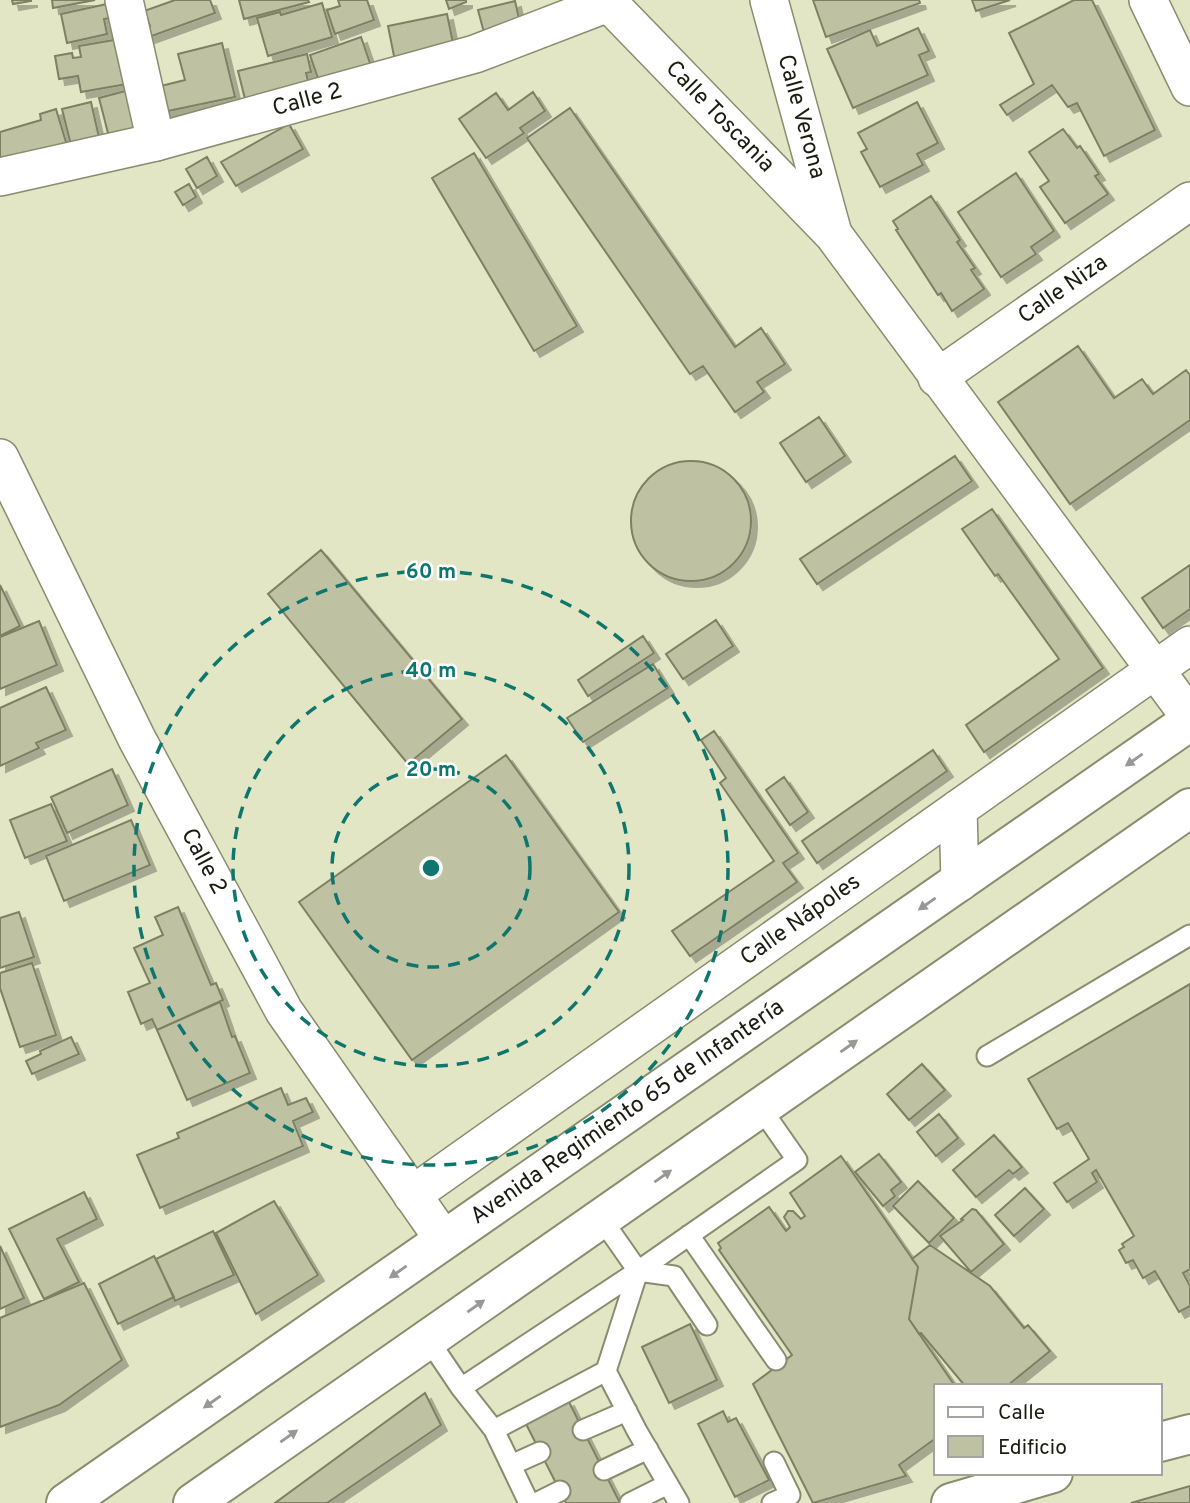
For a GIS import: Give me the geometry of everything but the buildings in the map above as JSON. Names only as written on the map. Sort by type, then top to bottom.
[{"type":"main road","name":"Avenida Regimiento 65 de Infantería","points":[[88,1497],[444,1240],[1190,719]]},
{"type":"main road","points":[[193,1503],[1190,808]]},
{"type":"main road","points":[[1162,1441],[1190,1434]]},
{"type":"main road","points":[[219,1503],[239,1471]]},
{"type":"main road","points":[[951,1503],[1046,1475]]},
{"type":"street","points":[[124,0],[156,142]]},
{"type":"street","name":"Calle Verona","points":[[769,0],[833,234]]},
{"type":"street","points":[[1148,0],[1190,87]]},
{"type":"street","name":"Calle 2","points":[[0,177],[156,142],[475,54],[607,1]]},
{"type":"street","name":"Calle Toscania","points":[[607,1],[833,234]]},
{"type":"street","name":"Calle Niza","points":[[937,378],[1190,201]]},
{"type":"street","points":[[833,234],[1190,719]]},
{"type":"street","name":"Calle 2","points":[[0,458],[137,738],[284,1012],[444,1240]]},
{"type":"street","name":"Calle Nápoles","points":[[412,1195],[1190,645]]},
{"type":"street","points":[[958,809],[960,882]]},
{"type":"lane","points":[[987,1056],[1190,935]]},
{"type":"lane","points":[[461,1388],[638,1271],[797,1160],[760,1107]]},
{"type":"lane","points":[[601,1219],[638,1271],[674,1276],[707,1325]]},
{"type":"lane","points":[[689,1235],[776,1360]]},
{"type":"lane","points":[[494,1430],[606,1371],[638,1271]]},
{"type":"lane","points":[[428,1339],[494,1430],[529,1503]]},
{"type":"lane","points":[[606,1371],[679,1503]]},
{"type":"lane","points":[[583,1430],[627,1411]]},
{"type":"lane","points":[[604,1470],[648,1449]]},
{"type":"lane","points":[[511,1465],[540,1452]]},
{"type":"lane","points":[[772,1503],[790,1495],[774,1462]]},
{"type":"lane","points":[[629,1503],[668,1484]]},
{"type":"lane","points":[[536,1503],[560,1492]]}]
